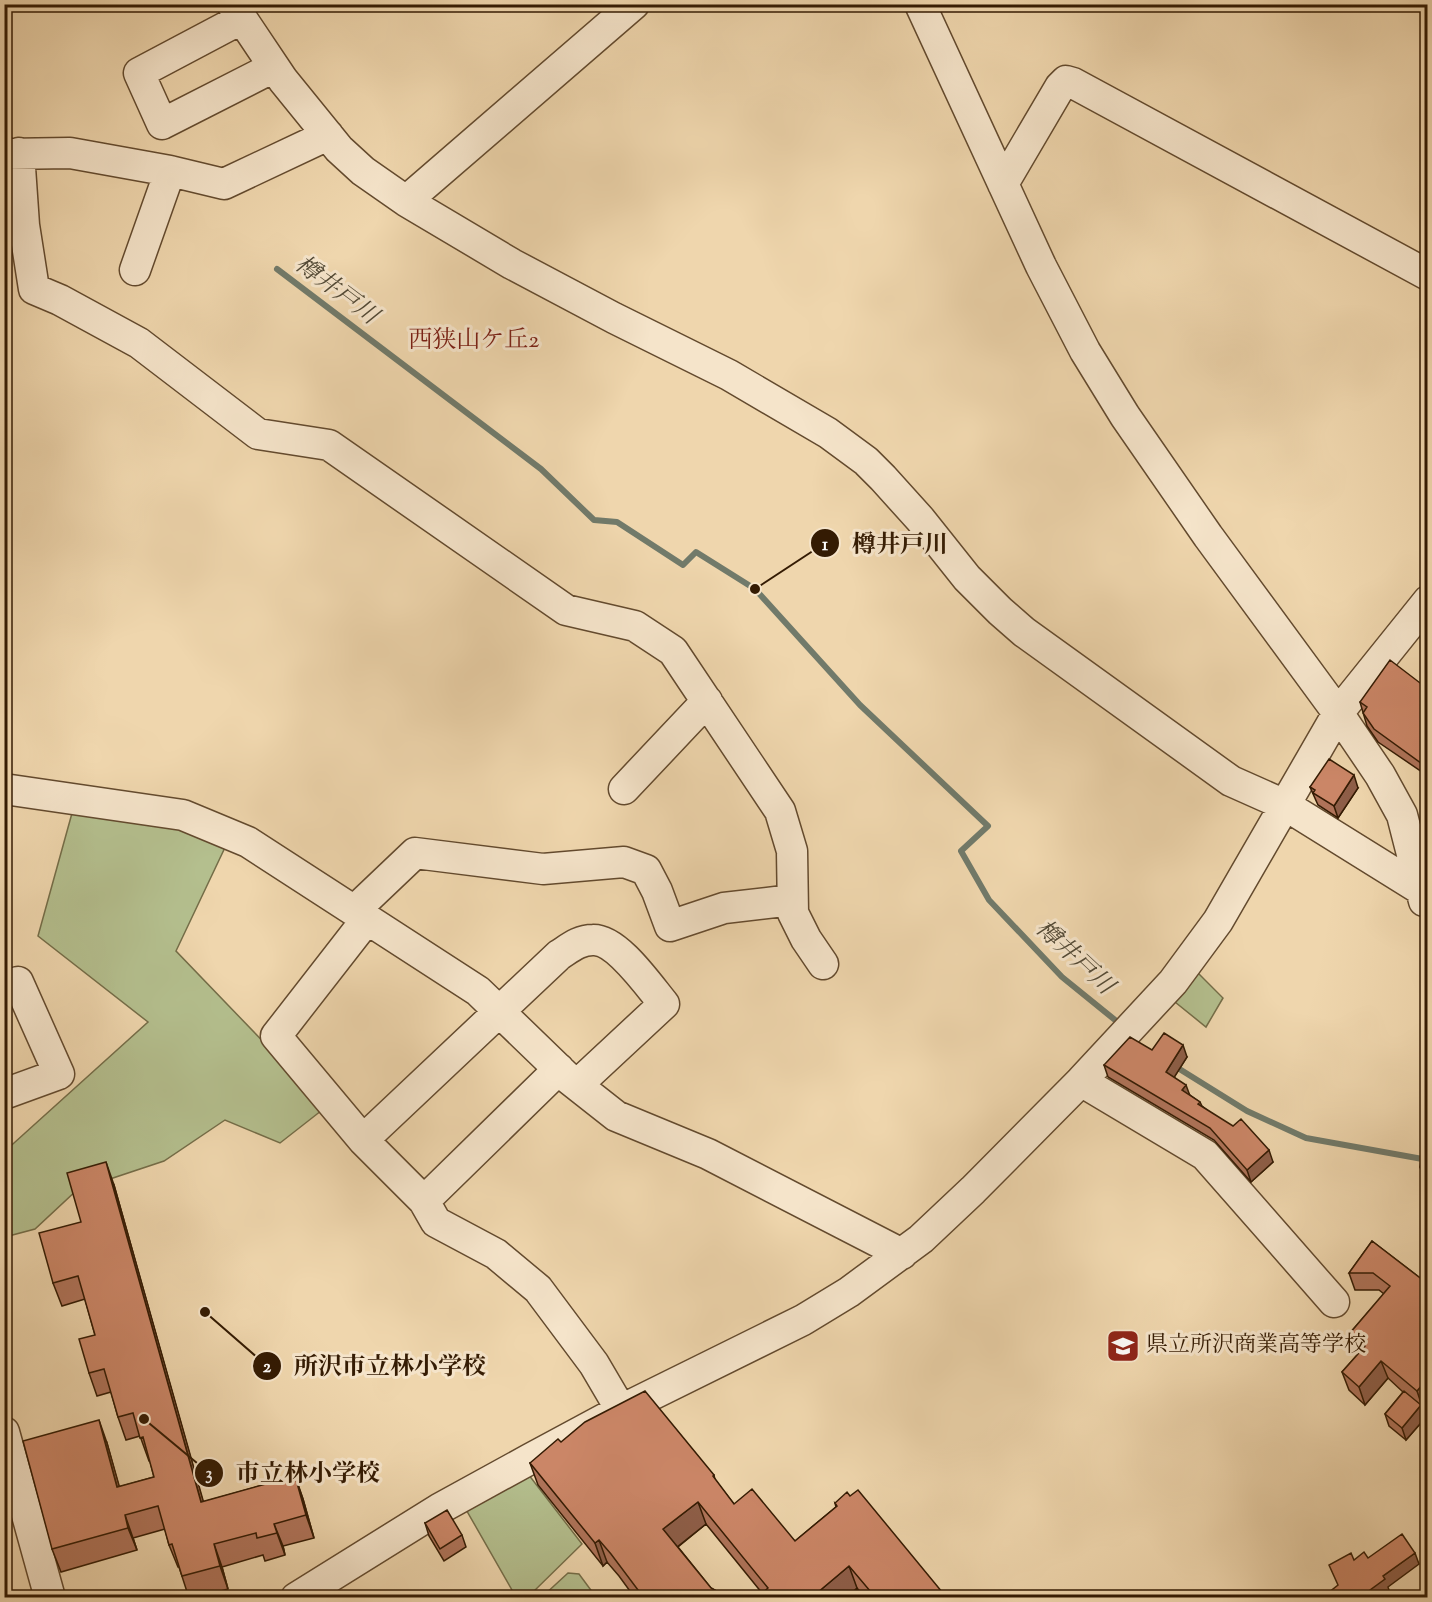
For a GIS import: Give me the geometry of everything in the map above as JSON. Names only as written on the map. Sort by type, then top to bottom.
[{"type":"street","points":[[406,201],[634,4]]},
{"type":"street","points":[[920,4],[1003,184],[1085,351],[1125,416],[1208,536],[1338,713],[1380,775],[1402,815],[1426,900]]},
{"type":"street","points":[[273,67],[162,124],[139,74],[236,12],[273,67],[347,157],[363,171],[406,201],[512,264],[729,375],[828,433],[866,460],[920,519],[967,579],[1024,632],[1231,781],[1286,805],[1426,900]]},
{"type":"street","points":[[1003,184],[1060,87],[1066,81],[1428,275]]},
{"type":"street","points":[[328,135],[224,184],[170,171],[70,153],[12,153],[34,290],[60,300],[139,343],[258,434],[329,445],[566,610],[635,626],[673,651],[780,811],[792,851],[793,913],[806,939],[823,964]]},
{"type":"street","points":[[135,270],[170,171]]},
{"type":"street","points":[[296,1598],[439,1509],[621,1410],[803,1320],[849,1292],[921,1239],[1081,1081],[1130,1030],[1186,964],[1218,921],[1338,713],[1428,601]]},
{"type":"street","points":[[624,789],[706,701]]},
{"type":"street","points":[[4,789],[183,815],[248,842],[478,992],[568,1077],[616,1116],[708,1154],[902,1254]]},
{"type":"street","points":[[621,1410],[594,1364],[537,1289],[496,1254],[436,1222],[424,1201],[363,1140],[276,1036],[361,915],[415,853],[543,868],[624,862],[645,870],[657,891],[670,926],[724,908],[792,900]]},
{"type":"street","points":[[363,1140],[559,955],[578,943],[592,940],[604,941],[619,952],[664,1004],[568,1077],[424,1201]]},
{"type":"street","points":[[4,986],[18,982],[59,1074],[4,1094]]},
{"type":"street","points":[[1081,1081],[1205,1155],[1334,1302]]},
{"type":"street","points":[[4,1432],[50,1598]]},
{"type":"green space","points":[[74,806],[229,839],[176,951],[326,1107],[280,1143],[225,1120],[164,1161],[77,1190],[35,1229],[5,1237],[4,1152],[148,1022],[38,936]]},
{"type":"green space","points":[[1195,970],[1223,998],[1206,1027],[1170,998]]},
{"type":"green space","points":[[525,1470],[582,1544],[531,1594],[527,1597],[516,1597],[464,1506]]},
{"type":"green space","points":[[568,1573],[579,1574],[596,1597],[542,1597]]},
{"type":"building","points":[[1390,660],[1428,689],[1428,763],[1425,766],[1374,729],[1363,713],[1367,707],[1360,702]]},
{"type":"building","points":[[1329,759],[1354,775],[1334,806],[1313,793],[1315,790],[1310,787]]},
{"type":"building","points":[[1164,1033],[1183,1045],[1166,1072],[1186,1085],[1182,1090],[1200,1102],[1198,1104],[1233,1126],[1241,1119],[1269,1150],[1247,1170],[1210,1128],[1104,1065],[1130,1037],[1152,1050]]},
{"type":"building","points":[[1422,1151],[1428,1152],[1428,1184],[1421,1182],[1426,1169],[1420,1167]]},
{"type":"building","points":[[106,1162],[201,1502],[295,1476],[306,1515],[274,1524],[277,1533],[257,1538],[256,1533],[214,1544],[220,1566],[182,1576],[172,1544],[169,1545],[158,1506],[125,1515],[128,1528],[52,1549],[23,1441],[99,1420],[117,1487],[154,1477],[143,1437],[140,1438],[133,1413],[118,1417],[104,1369],[89,1373],[79,1339],[95,1335],[78,1276],[53,1283],[39,1233],[81,1222],[67,1173]]},
{"type":"building","points":[[1372,1241],[1428,1284],[1428,1378],[1417,1391],[1381,1361],[1359,1387],[1342,1372],[1365,1346],[1350,1333],[1390,1286],[1373,1273],[1349,1273]]},
{"type":"building","points":[[645,1391],[714,1475],[734,1504],[752,1489],[795,1541],[837,1506],[835,1503],[847,1492],[850,1496],[858,1490],[947,1598],[876,1598],[849,1566],[811,1598],[757,1598],[768,1588],[698,1502],[663,1529],[711,1588],[729,1598],[711,1598],[709,1595],[707,1598],[644,1598],[611,1554],[599,1540],[595,1543],[530,1463],[558,1439],[561,1442],[585,1422]]},
{"type":"building","points":[[1404,1391],[1421,1405],[1402,1428],[1385,1414]]},
{"type":"building","points":[[447,1510],[462,1535],[440,1549],[425,1523]]},
{"type":"building","points":[[1402,1534],[1415,1553],[1383,1576],[1385,1579],[1359,1598],[1331,1598],[1328,1593],[1338,1585],[1329,1565],[1351,1553],[1354,1560],[1364,1552],[1368,1558]]},
{"type":"waterway","name":"樽井戸川","points":[[277,269],[541,469],[594,520],[617,522],[683,565],[696,552],[755,589],[860,705],[988,826],[961,851],[989,900],[1062,977],[1120,1024]]},
{"type":"waterway","name":"樽井戸川","points":[[1173,1065],[1247,1111],[1306,1138],[1428,1160]]},
{"type":"place","name":"樽井戸川","points":[[755,589]]},
{"type":"place","name":"所沢市立林小学校","points":[[205,1312]]},
{"type":"place","name":"県立所沢商業高等学校","points":[[1123,1346]]},
{"type":"place","name":"市立林小学校","points":[[144,1419]]},
{"type":"district","name":"西狭山ケ丘2","points":[[474,341]]}]
